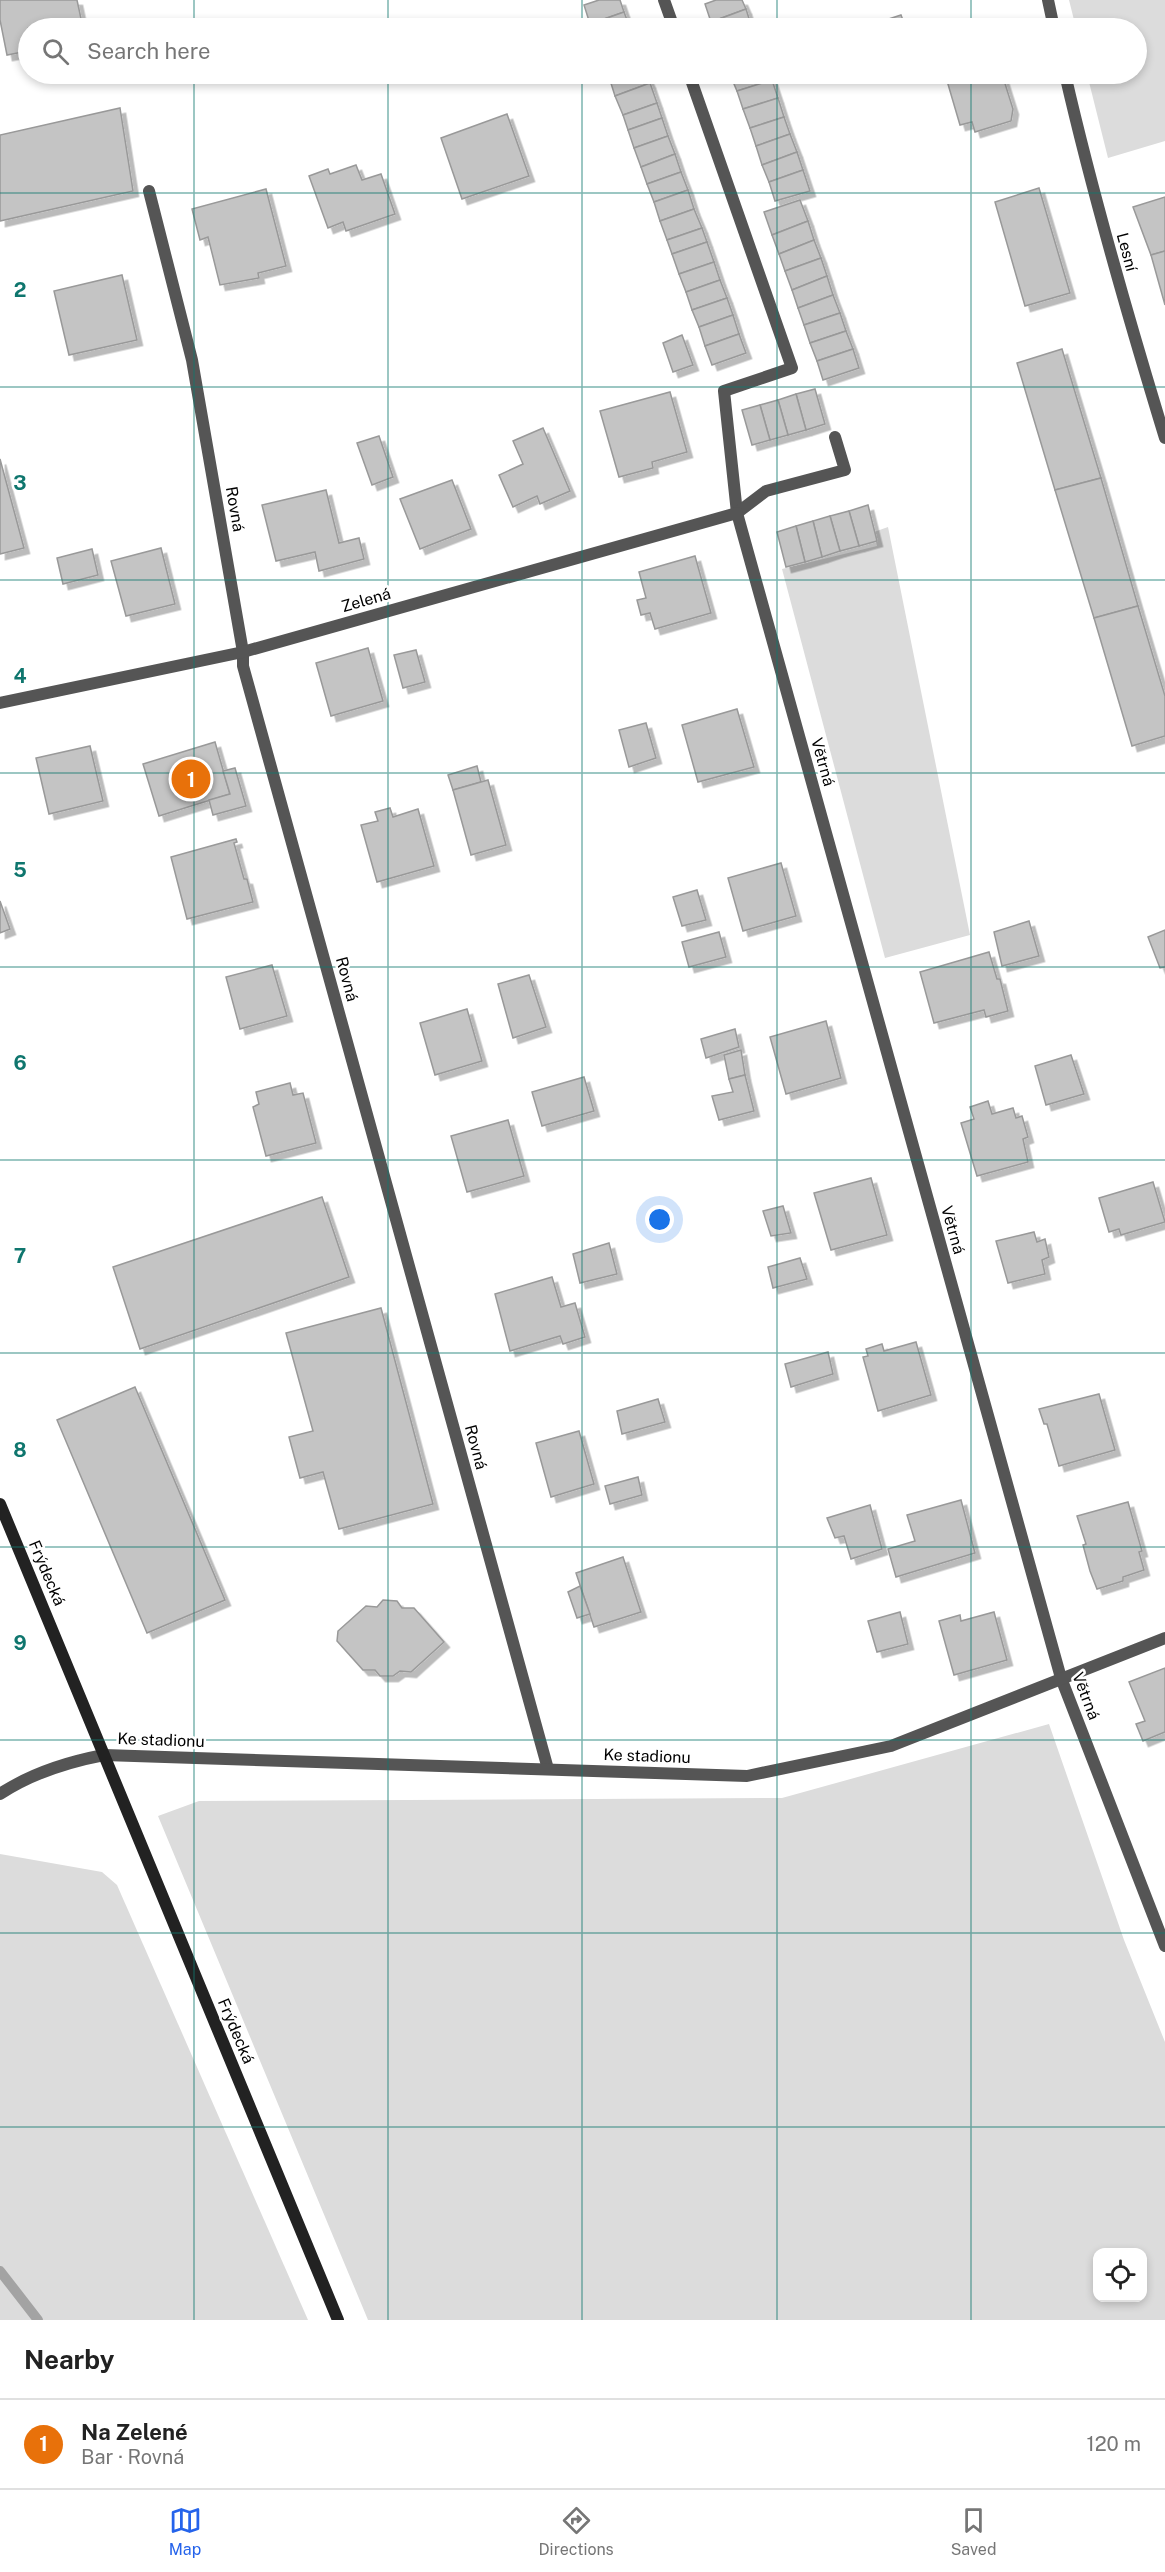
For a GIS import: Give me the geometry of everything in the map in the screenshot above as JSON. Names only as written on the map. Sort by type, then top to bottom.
[{"type":"main road","name":"Frýdecká","points":[[0,1504],[338,2320]]},
{"type":"street","points":[[664,0],[670,18]]},
{"type":"street","points":[[1048,0],[1052,18]]},
{"type":"street","name":"Větrná","points":[[693,84],[792,368],[724,391],[737,513],[1061,1678],[1165,1946]]},
{"type":"street","name":"Lesní","points":[[1067,84],[1081,146],[1129,321],[1165,438]]},
{"type":"street","name":"Rovná","points":[[149,191],[192,360],[243,652],[243,666],[548,1768]]},
{"type":"street","points":[[737,513],[766,490],[845,470],[835,437]]},
{"type":"street","name":"Zelená","points":[[0,703],[243,652],[737,513]]},
{"type":"street","name":"Ke stadionu","points":[[104,1755],[747,1776],[891,1746],[1165,1638]]},
{"type":"street","points":[[0,1794],[16,1783],[67,1762],[104,1755]]},
{"type":"shaded area","points":[[1069,0],[1165,0],[1165,141],[1108,158],[1090,84],[1147,84],[1147,18],[1074,18]]},
{"type":"shaded area","points":[[888,527],[970,935],[885,958],[782,569],[877,546],[874,532]]},
{"type":"shaded area","points":[[1049,1724],[1124,1940],[1165,2042],[1165,2320],[368,2320],[158,1816],[199,1801],[782,1798]]},
{"type":"shaded area","points":[[0,1854],[102,1872],[117,1885],[308,2320],[0,2320]]},
{"type":"building","points":[[0,0],[77,0],[81,18],[18,18],[18,53],[7,55],[0,20]]},
{"type":"building","points":[[599,0],[620,0],[624,12],[607,18],[588,18],[584,5]]},
{"type":"building","points":[[716,0],[742,0],[746,9],[722,18],[710,18],[705,4]]},
{"type":"building","points":[[746,9],[749,18],[722,18]]},
{"type":"building","points":[[624,12],[626,18],[607,18]]},
{"type":"building","points":[[611,84],[647,84],[615,96]]},
{"type":"building","points":[[650,84],[657,103],[623,115],[615,96]]},
{"type":"building","points":[[734,84],[759,84],[737,91]]},
{"type":"building","points":[[759,84],[773,84],[778,98],[743,109],[737,91]]},
{"type":"building","points":[[948,84],[1005,84],[1013,109],[1011,121],[975,132],[972,122],[960,125]]},
{"type":"building","points":[[778,98],[784,117],[750,128],[743,109]]},
{"type":"building","points":[[657,103],[662,118],[628,130],[623,115]]},
{"type":"building","points":[[120,108],[133,191],[0,221],[0,135]]},
{"type":"building","points":[[507,114],[529,176],[462,199],[441,138]]},
{"type":"building","points":[[784,117],[790,134],[756,146],[750,128]]},
{"type":"building","points":[[662,118],[668,136],[634,148],[628,130]]},
{"type":"building","points":[[790,134],[797,152],[762,165],[756,146]]},
{"type":"building","points":[[668,136],[675,154],[641,167],[634,148]]},
{"type":"building","points":[[797,152],[803,170],[769,182],[762,165]]},
{"type":"building","points":[[675,154],[681,172],[647,184],[641,167]]},
{"type":"building","points":[[356,165],[362,180],[381,174],[395,214],[346,231],[343,222],[328,228],[309,176],[328,169],[330,174]]},
{"type":"building","points":[[803,170],[810,191],[775,201],[769,182]]},
{"type":"building","points":[[681,172],[688,190],[654,202],[647,184]]},
{"type":"building","points":[[1039,188],[1070,293],[1025,306],[995,202]]},
{"type":"building","points":[[266,189],[286,266],[258,273],[259,278],[220,285],[208,237],[200,240],[192,209]]},
{"type":"building","points":[[688,190],[694,209],[660,221],[654,202]]},
{"type":"building","points":[[1165,197],[1165,251],[1151,255],[1133,207]]},
{"type":"building","points":[[800,200],[808,221],[772,235],[764,212]]},
{"type":"building","points":[[694,209],[702,228],[667,240],[660,221]]},
{"type":"building","points":[[808,221],[814,240],[779,254],[772,235]]},
{"type":"building","points":[[702,228],[707,242],[672,254],[667,240]]},
{"type":"building","points":[[814,240],[821,258],[785,271],[779,254]]},
{"type":"building","points":[[707,242],[714,262],[679,274],[672,254]]},
{"type":"building","points":[[1165,251],[1165,305],[1151,255]]},
{"type":"building","points":[[821,258],[827,276],[792,290],[785,271]]},
{"type":"building","points":[[714,262],[720,280],[686,292],[679,274]]},
{"type":"building","points":[[122,275],[137,340],[69,355],[54,291]]},
{"type":"building","points":[[827,276],[833,295],[798,308],[792,290]]},
{"type":"building","points":[[720,280],[727,298],[692,310],[686,292]]},
{"type":"building","points":[[833,295],[840,313],[804,325],[798,308]]},
{"type":"building","points":[[727,298],[733,315],[699,327],[692,310]]},
{"type":"building","points":[[840,313],[846,331],[810,343],[804,325]]},
{"type":"building","points":[[733,315],[739,334],[705,346],[699,327]]},
{"type":"building","points":[[846,331],[853,349],[817,361],[810,343]]},
{"type":"building","points":[[739,334],[746,353],[712,365],[705,346]]},
{"type":"building","points":[[682,335],[693,365],[673,372],[663,343]]},
{"type":"building","points":[[853,349],[859,368],[823,380],[817,361]]},
{"type":"building","points":[[1062,349],[1101,478],[1055,490],[1017,363]]},
{"type":"building","points":[[815,389],[825,424],[806,430],[796,394]]},
{"type":"building","points":[[670,392],[687,452],[652,462],[653,468],[619,477],[600,411]]},
{"type":"building","points":[[796,394],[806,430],[788,435],[778,400]]},
{"type":"building","points":[[778,400],[788,435],[770,440],[760,405]]},
{"type":"building","points":[[760,405],[770,440],[752,445],[742,410]]},
{"type":"building","points":[[543,428],[570,491],[540,504],[537,496],[513,507],[499,475],[523,464],[513,441]]},
{"type":"building","points":[[379,436],[393,477],[372,485],[357,443]]},
{"type":"building","points":[[0,459],[24,548],[0,554]]},
{"type":"building","points":[[1101,478],[1138,606],[1094,618],[1055,490]]},
{"type":"building","points":[[452,480],[471,529],[420,549],[400,499]]},
{"type":"building","points":[[326,490],[339,543],[359,538],[364,559],[319,571],[315,552],[276,561],[262,505]]},
{"type":"building","points":[[868,505],[877,541],[859,546],[849,511]]},
{"type":"building","points":[[849,511],[859,546],[840,551],[830,516]]},
{"type":"building","points":[[830,516],[840,551],[822,557],[813,521]]},
{"type":"building","points":[[813,521],[822,557],[805,562],[796,526]]},
{"type":"building","points":[[796,526],[805,562],[786,567],[777,532]]},
{"type":"building","points":[[161,548],[175,604],[126,616],[111,561]]},
{"type":"building","points":[[92,549],[98,575],[63,584],[57,558]]},
{"type":"building","points":[[695,556],[711,613],[655,629],[650,613],[641,615],[637,600],[646,598],[639,572]]},
{"type":"building","points":[[1138,606],[1165,696],[1165,736],[1132,746],[1094,618]]},
{"type":"building","points":[[368,648],[383,701],[331,716],[316,663]]},
{"type":"building","points":[[416,650],[425,682],[403,688],[394,655]]},
{"type":"building","points":[[737,709],[754,767],[698,782],[682,725]]},
{"type":"building","points":[[646,723],[656,758],[629,767],[619,730]]},
{"type":"building","points":[[215,742],[230,794],[159,816],[143,764]]},
{"type":"building","points":[[90,746],[103,801],[49,814],[36,758]]},
{"type":"building","points":[[477,766],[481,782],[453,790],[448,775]]},
{"type":"building","points":[[235,768],[246,806],[213,815],[209,800],[230,794],[223,771]]},
{"type":"building","points":[[488,780],[506,845],[471,855],[453,790]]},
{"type":"building","points":[[390,808],[393,817],[418,809],[434,866],[377,882],[361,825],[378,821],[375,812]]},
{"type":"building","points":[[236,839],[237,842],[234,843],[253,902],[187,919],[171,857]]},
{"type":"building","points":[[781,863],[796,916],[743,931],[728,878]]},
{"type":"building","points":[[697,890],[706,920],[682,926],[673,897]]},
{"type":"building","points":[[0,901],[10,929],[0,933]]},
{"type":"building","points":[[1029,921],[1039,956],[1002,966],[994,932]]},
{"type":"building","points":[[1165,930],[1165,967],[1160,968],[1148,937]]},
{"type":"building","points":[[719,932],[726,957],[689,967],[682,942]]},
{"type":"building","points":[[989,952],[997,979],[1000,979],[1008,1011],[986,1017],[984,1010],[934,1023],[920,972]]},
{"type":"building","points":[[272,965],[287,1016],[240,1029],[226,977]]},
{"type":"building","points":[[529,975],[546,1027],[513,1038],[498,984]]},
{"type":"building","points":[[467,1009],[482,1061],[435,1075],[420,1023]]},
{"type":"building","points":[[826,1021],[841,1078],[786,1094],[770,1037]]},
{"type":"building","points":[[735,1029],[739,1047],[706,1058],[701,1039]]},
{"type":"building","points":[[741,1050],[745,1075],[729,1079],[724,1055]]},
{"type":"building","points":[[1071,1055],[1084,1094],[1046,1105],[1035,1066]]},
{"type":"building","points":[[745,1075],[754,1111],[719,1120],[712,1096],[733,1092],[729,1079]]},
{"type":"building","points":[[584,1077],[594,1111],[542,1126],[532,1092]]},
{"type":"building","points":[[290,1083],[293,1095],[303,1093],[316,1143],[266,1156],[253,1107],[259,1104],[256,1092]]},
{"type":"building","points":[[988,1101],[992,1114],[1013,1108],[1016,1118],[1022,1116],[1028,1137],[1023,1139],[1028,1162],[977,1176],[961,1123],[974,1119],[970,1107]]},
{"type":"building","points":[[508,1120],[524,1176],[467,1192],[451,1136]]},
{"type":"building","points":[[871,1178],[887,1235],[831,1250],[814,1193]]},
{"type":"building","points":[[1153,1182],[1165,1222],[1121,1235],[1119,1229],[1109,1232],[1099,1198]]},
{"type":"building","points":[[322,1197],[349,1277],[140,1349],[113,1267]]},
{"type":"building","points":[[783,1206],[791,1233],[771,1236],[763,1211]]},
{"type":"building","points":[[1034,1232],[1037,1242],[1045,1239],[1049,1257],[1042,1260],[1045,1274],[1008,1283],[996,1241]]},
{"type":"building","points":[[609,1243],[617,1274],[580,1283],[573,1254]]},
{"type":"building","points":[[800,1258],[807,1279],[773,1288],[768,1267]]},
{"type":"building","points":[[552,1277],[561,1307],[575,1303],[585,1337],[563,1344],[560,1336],[510,1351],[495,1294]]},
{"type":"building","points":[[381,1308],[433,1504],[339,1529],[323,1472],[300,1478],[289,1437],[313,1431],[286,1333]]},
{"type":"building","points":[[916,1342],[931,1395],[878,1411],[863,1357],[868,1356],[866,1349],[882,1344],[884,1351]]},
{"type":"building","points":[[828,1352],[833,1374],[791,1387],[785,1364]]},
{"type":"building","points":[[135,1387],[225,1600],[147,1633],[57,1420]]},
{"type":"building","points":[[1099,1394],[1115,1450],[1059,1466],[1047,1424],[1044,1424],[1039,1409]]},
{"type":"building","points":[[658,1399],[665,1422],[622,1434],[617,1411]]},
{"type":"building","points":[[579,1431],[594,1484],[551,1497],[536,1443]]},
{"type":"building","points":[[638,1477],[642,1495],[610,1504],[605,1486]]},
{"type":"building","points":[[961,1500],[975,1553],[896,1577],[888,1549],[915,1541],[907,1515]]},
{"type":"building","points":[[1128,1502],[1142,1551],[1139,1552],[1144,1570],[1123,1577],[1123,1581],[1097,1589],[1090,1571],[1083,1545],[1086,1544],[1077,1516]]},
{"type":"building","points":[[870,1505],[882,1549],[851,1559],[844,1536],[835,1538],[827,1518]]},
{"type":"building","points":[[623,1557],[641,1612],[594,1627],[576,1573]]},
{"type":"building","points":[[580,1586],[590,1614],[577,1618],[568,1592]]},
{"type":"building","points":[[383,1600],[397,1601],[402,1608],[414,1608],[444,1642],[411,1672],[400,1671],[393,1676],[380,1676],[375,1670],[363,1670],[337,1641],[338,1631],[366,1606],[377,1607]]},
{"type":"building","points":[[900,1612],[908,1644],[877,1652],[868,1621]]},
{"type":"building","points":[[994,1612],[1007,1660],[954,1675],[939,1621],[960,1615],[961,1621]]},
{"type":"building","points":[[1165,1668],[1165,1732],[1143,1741],[1136,1724],[1145,1721],[1129,1682]]},
{"type":"waterway","points":[[0,2271],[38,2320]]},
{"type":"place","name":"Na Zelené","points":[[191,779]]}]
